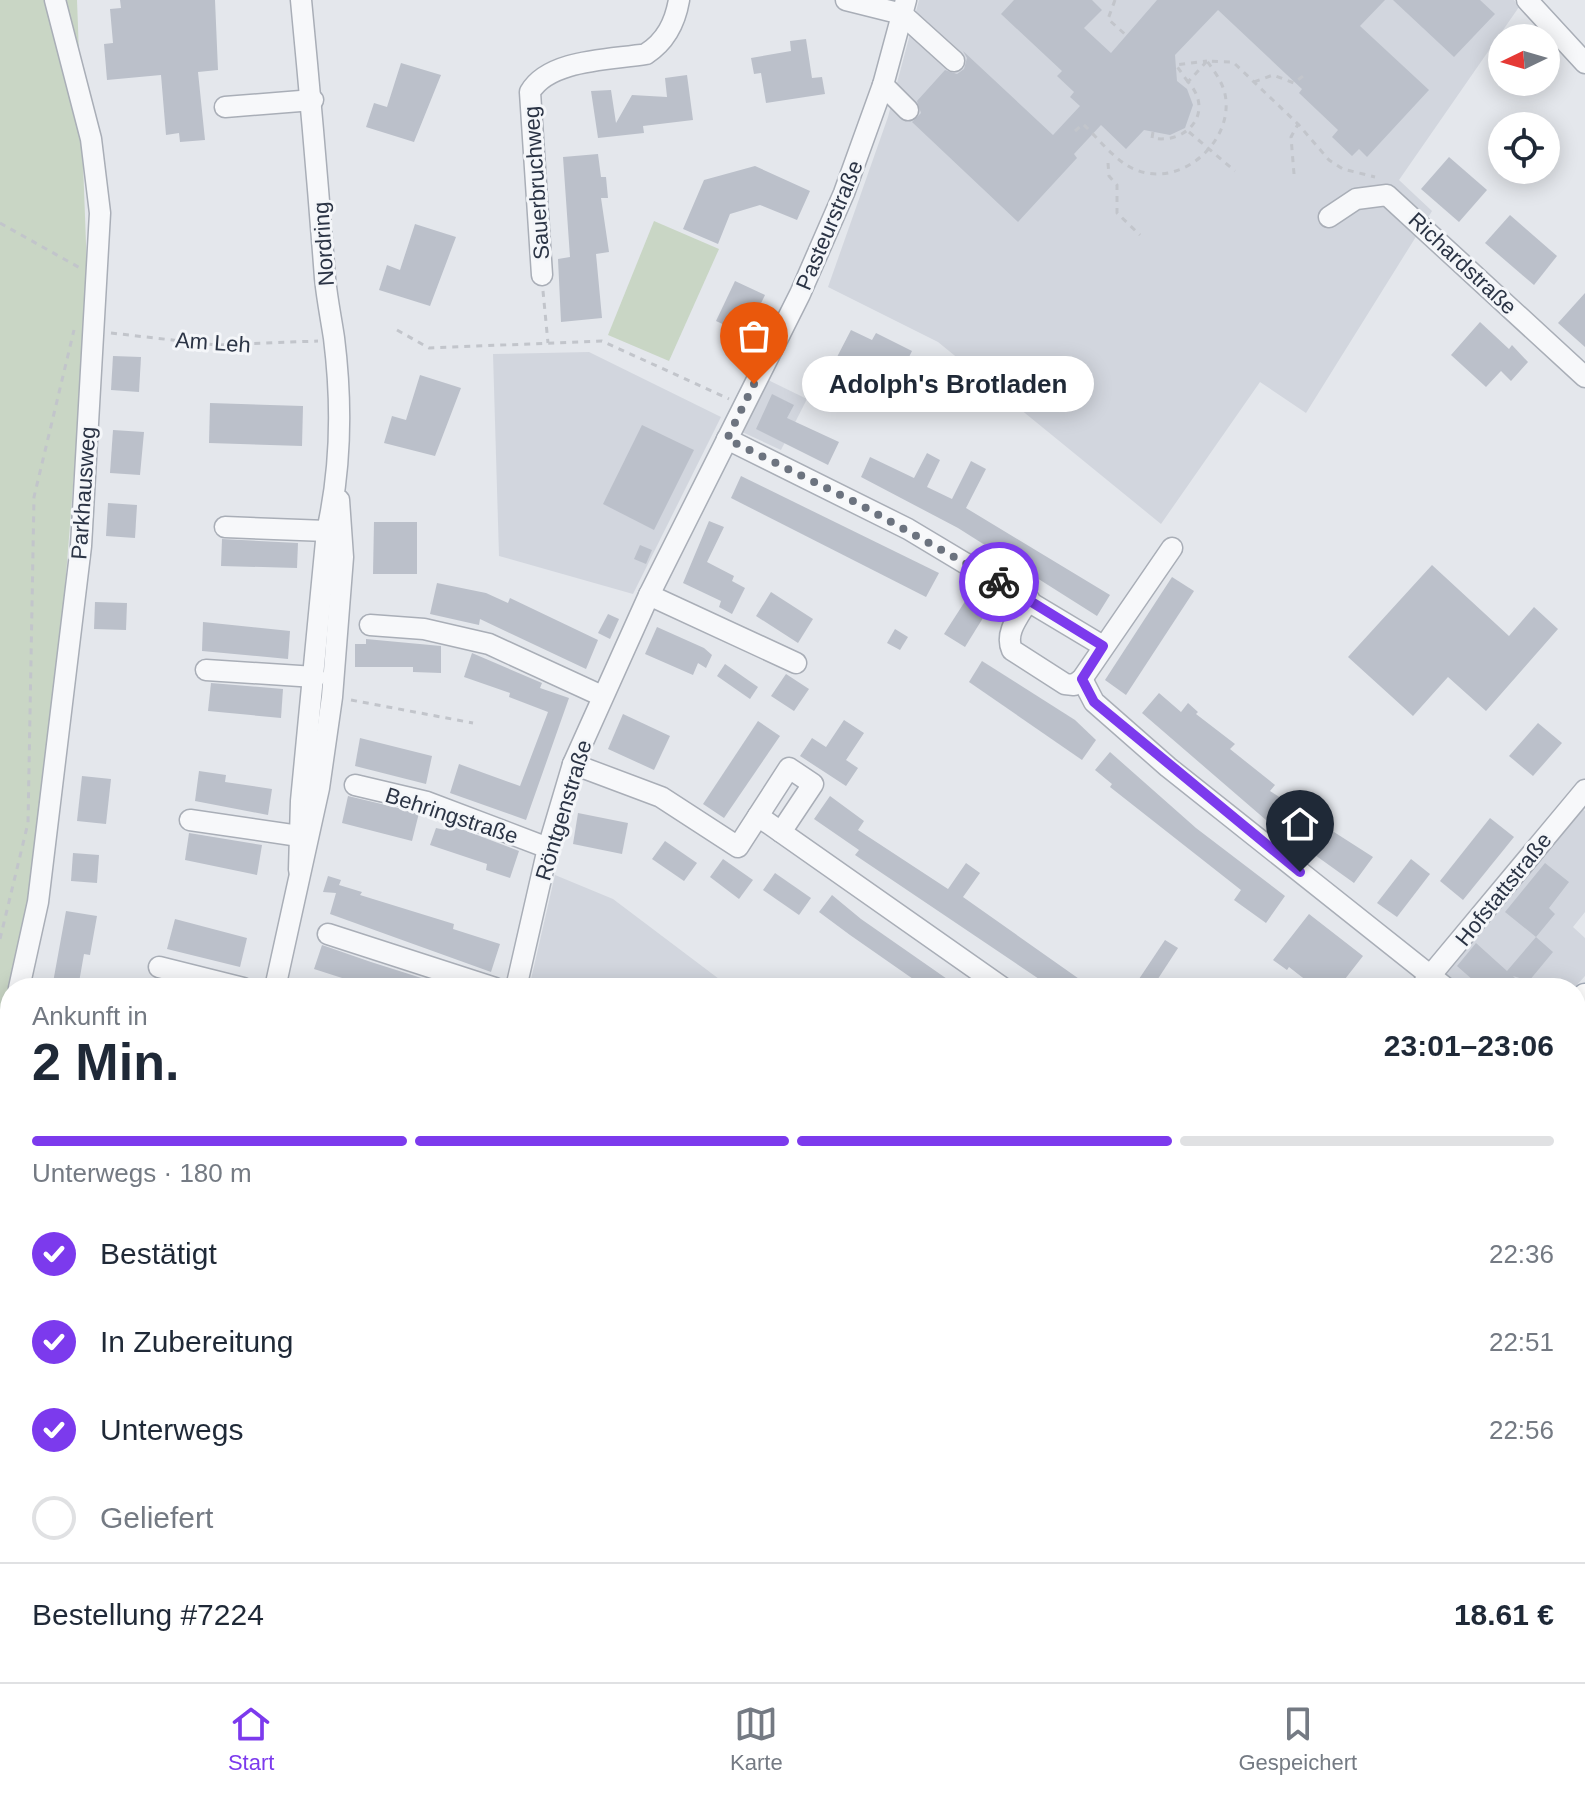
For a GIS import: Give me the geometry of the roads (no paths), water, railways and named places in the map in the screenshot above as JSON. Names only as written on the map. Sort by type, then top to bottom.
[{"type":"street","name":"Parkhausweg","points":[[21,978],[38,902],[81,546],[100,213],[91,139],[55,0]]},
{"type":"street","name":"Nordring","points":[[277,978],[319,788],[332,697],[343,557],[342,510],[337,488],[334,340],[325,282],[313,100],[301,0]]},
{"type":"street","name":"Sauerbruchweg","points":[[542,275],[528,103],[530,92],[536,82],[556,70],[646,54],[656,48],[676,17],[679,0]]},
{"type":"street","points":[[846,0],[904,7],[954,61]]},
{"type":"street","points":[[1527,0],[1585,63]]},
{"type":"street","name":"Pasteurstraße","points":[[727,439],[800,294],[840,204],[883,85],[904,7]]},
{"type":"street","points":[[883,85],[908,110]]},
{"type":"street","points":[[225,107],[313,100]]},
{"type":"street","name":"Richardstraße","points":[[1329,217],[1356,199],[1387,195],[1585,377]]},
{"type":"street","points":[[727,439],[896,523],[1029,599],[1103,646]]},
{"type":"street","name":"Röntgenstraße","points":[[518,978],[548,848],[573,764],[649,595],[727,439]]},
{"type":"street","name":"Nordring","points":[[299,870],[299,836],[327,531],[337,488]]},
{"type":"street","points":[[225,527],[327,531]]},
{"type":"street","points":[[1029,599],[1011,629],[1008,641],[1012,650],[1065,684],[1074,685],[1082,679],[1172,548]]},
{"type":"street","points":[[649,595],[796,663]]},
{"type":"street","points":[[370,625],[424,629],[489,644],[602,696]]},
{"type":"street","points":[[206,670],[315,677]]},
{"type":"street","points":[[1082,679],[1094,702],[1168,767],[1426,978]]},
{"type":"street","points":[[573,764],[661,797],[738,847],[789,768],[813,784],[781,832]]},
{"type":"street","name":"Behringstraße","points":[[355,785],[427,802],[548,848]]},
{"type":"street","name":"Hofstattstraße","points":[[1438,978],[1585,790]]},
{"type":"street","points":[[758,816],[989,978]]},
{"type":"street","points":[[190,820],[299,836]]},
{"type":"street","points":[[328,934],[464,978]]},
{"type":"street","points":[[159,967],[203,978]]},
{"type":"place","name":"Adolph's Brotladen","points":[[754,384]]}]
